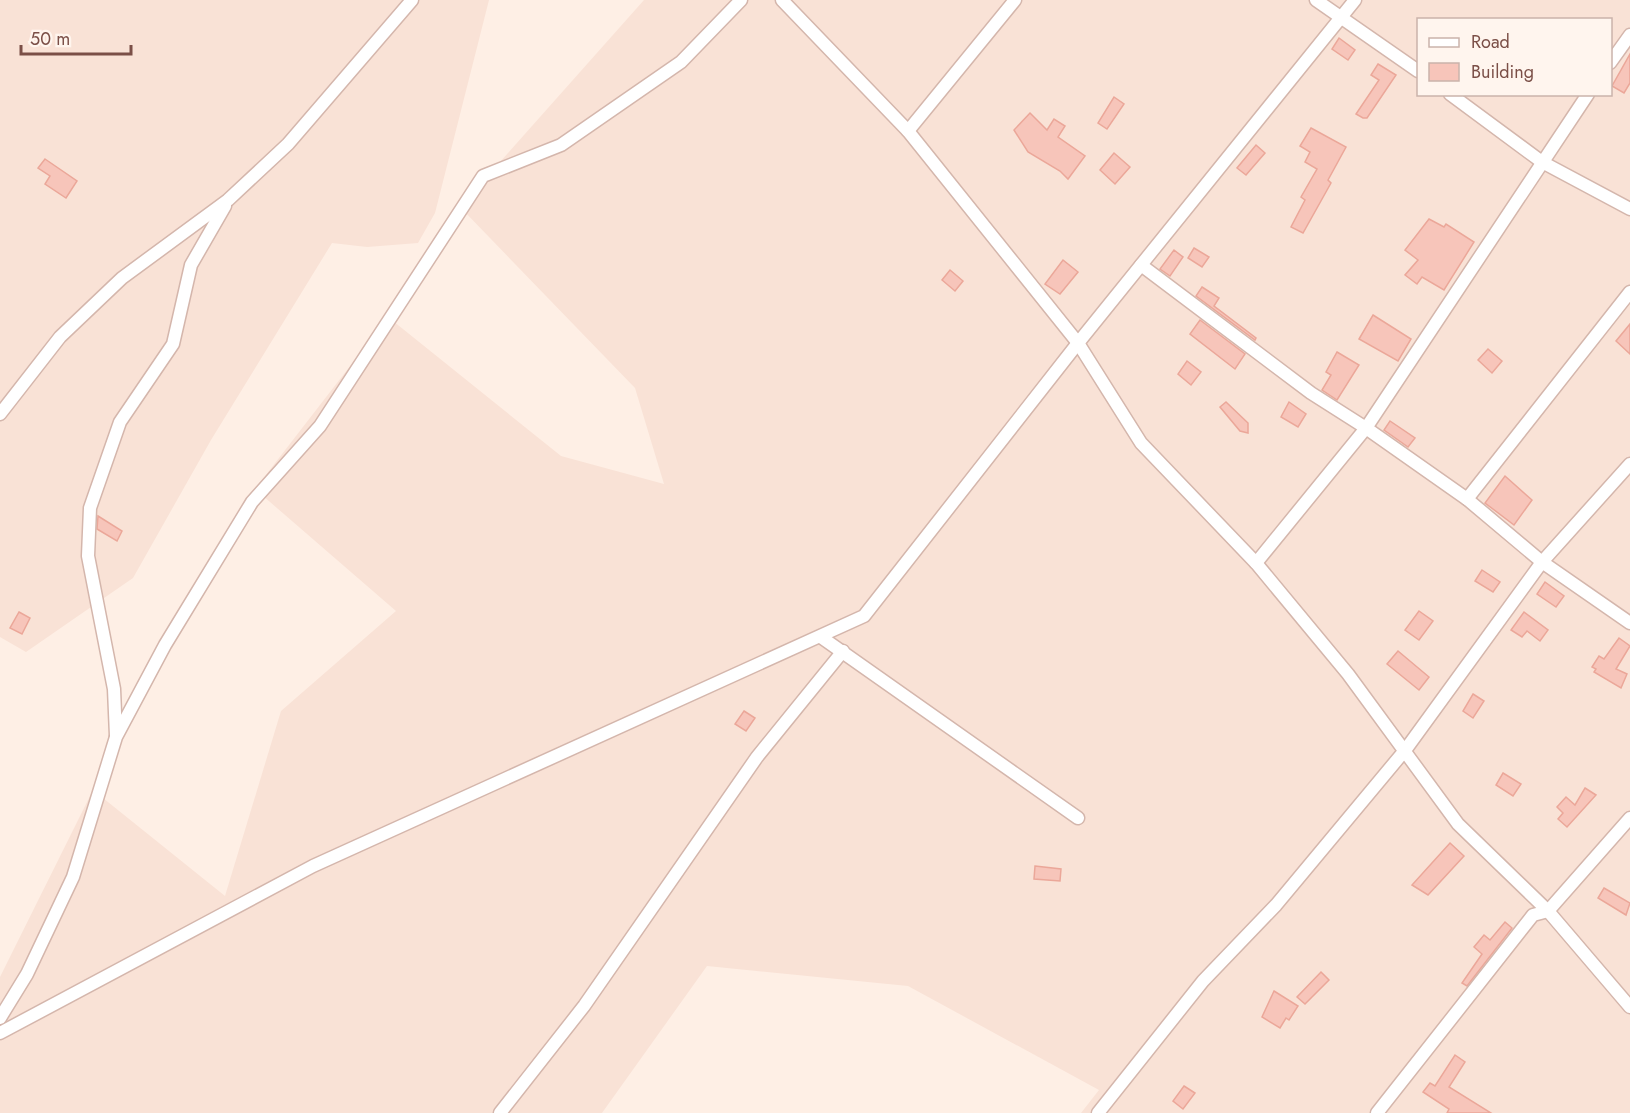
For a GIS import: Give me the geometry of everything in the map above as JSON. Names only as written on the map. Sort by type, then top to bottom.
[{"type":"street","points":[[0,414],[60,337],[122,278],[228,200],[288,144],[412,0]]},
{"type":"street","points":[[0,1018],[27,974],[73,877],[116,737],[165,645],[252,502],[320,426],[483,176],[561,145],[681,62],[741,0]]},
{"type":"street","points":[[782,0],[908,131],[1078,343],[1141,443],[1256,563],[1348,674],[1406,749],[1458,824],[1548,911],[1630,1007]]},
{"type":"street","points":[[908,131],[1015,0]]},
{"type":"street","points":[[1316,0],[1417,70]]},
{"type":"street","points":[[0,1032],[313,866],[864,616],[1078,343],[1355,0]]},
{"type":"street","points":[[1612,62],[1630,35]]},
{"type":"street","points":[[1453,96],[1542,162],[1630,209]]},
{"type":"street","points":[[1256,563],[1366,428],[1587,96]]},
{"type":"street","points":[[116,737],[114,689],[88,556],[90,508],[120,422],[173,344],[191,265],[228,200]]},
{"type":"street","points":[[1141,265],[1311,393],[1366,428],[1467,499],[1542,562],[1630,623]]},
{"type":"street","points":[[1467,499],[1630,292]]},
{"type":"street","points":[[1098,1113],[1203,981],[1276,906],[1406,749],[1542,562],[1630,464]]},
{"type":"street","points":[[821,637],[1078,818]]},
{"type":"street","points":[[500,1113],[584,1006],[757,757],[843,651]]},
{"type":"street","points":[[1377,1113],[1533,915],[1548,911],[1630,818]]},
{"type":"shaded area","points":[[0,0],[489,0],[435,213],[418,243],[367,247],[332,243],[211,440],[133,578],[26,652],[0,637]]},
{"type":"shaded area","points":[[644,0],[1630,0],[1630,1113],[1081,1113],[1099,1090],[908,986],[707,966],[602,1113],[0,1113],[0,977],[93,790],[225,896],[281,711],[396,611],[255,489],[388,317],[561,456],[664,484],[635,388],[460,207]]},
{"type":"building","points":[[1339,38],[1355,50],[1348,60],[1332,49]]},
{"type":"building","points":[[1630,54],[1630,83],[1624,93],[1612,86]]},
{"type":"building","points":[[1378,64],[1396,75],[1367,118],[1363,118],[1356,114],[1379,80],[1371,75]]},
{"type":"building","points":[[1114,97],[1124,104],[1107,129],[1098,123]]},
{"type":"building","points":[[1030,113],[1047,130],[1054,119],[1065,126],[1058,137],[1085,156],[1068,179],[1060,171],[1028,152],[1014,130]]},
{"type":"building","points":[[1311,128],[1346,147],[1328,180],[1331,183],[1303,233],[1291,227],[1305,200],[1301,197],[1317,169],[1305,162],[1310,152],[1300,146]]},
{"type":"building","points":[[1256,145],[1265,153],[1246,175],[1237,168]]},
{"type":"building","points":[[1114,153],[1130,167],[1115,184],[1100,170]]},
{"type":"building","points":[[45,159],[77,181],[66,198],[45,184],[50,176],[38,168]]},
{"type":"building","points":[[1429,219],[1444,227],[1446,224],[1474,242],[1444,290],[1422,277],[1417,284],[1405,275],[1418,260],[1405,250]]},
{"type":"building","points":[[1194,248],[1209,257],[1202,267],[1188,258]]},
{"type":"building","points":[[1174,250],[1183,257],[1170,276],[1160,269]]},
{"type":"building","points":[[1063,260],[1078,272],[1060,294],[1045,284]]},
{"type":"building","points":[[950,270],[963,281],[955,291],[942,280]]},
{"type":"building","points":[[1202,287],[1219,298],[1214,306],[1256,338],[1255,340],[1196,296]]},
{"type":"building","points":[[1373,315],[1411,339],[1398,361],[1359,339]]},
{"type":"building","points":[[1200,320],[1245,354],[1235,369],[1190,334]]},
{"type":"building","points":[[1630,324],[1630,354],[1616,341]]},
{"type":"building","points":[[1488,349],[1502,361],[1492,373],[1478,360]]},
{"type":"building","points":[[1337,352],[1359,365],[1337,400],[1322,390],[1331,375],[1326,372]]},
{"type":"building","points":[[1187,361],[1201,372],[1191,385],[1178,374]]},
{"type":"building","points":[[1226,402],[1248,423],[1248,433],[1240,431],[1220,407]]},
{"type":"building","points":[[1289,402],[1306,414],[1298,427],[1281,417]]},
{"type":"building","points":[[1390,421],[1415,438],[1408,447],[1384,430]]},
{"type":"building","points":[[1505,476],[1532,500],[1514,525],[1485,503]]},
{"type":"building","points":[[98,516],[122,531],[117,541],[97,529]]},
{"type":"building","points":[[1482,570],[1500,582],[1493,592],[1475,581]]},
{"type":"building","points":[[1545,582],[1564,596],[1556,607],[1537,594]]},
{"type":"building","points":[[1419,611],[1433,621],[1419,640],[1405,630]]},
{"type":"building","points":[[19,612],[30,618],[22,634],[10,628]]},
{"type":"building","points":[[1524,612],[1548,630],[1540,641],[1527,631],[1522,637],[1511,630]]},
{"type":"building","points":[[1619,638],[1630,646],[1616,669],[1627,674],[1621,688],[1594,672],[1596,669],[1592,667],[1599,656],[1604,659]]},
{"type":"building","points":[[1398,651],[1429,677],[1419,690],[1387,664]]},
{"type":"building","points":[[1473,694],[1484,701],[1473,718],[1463,711]]},
{"type":"building","points":[[744,711],[755,718],[746,731],[735,724]]},
{"type":"building","points":[[1503,773],[1521,784],[1513,796],[1496,785]]},
{"type":"building","points":[[1585,788],[1596,795],[1567,827],[1558,819],[1563,813],[1557,807],[1566,797],[1575,805]]},
{"type":"building","points":[[1450,843],[1464,856],[1428,895],[1412,885]]},
{"type":"building","points":[[1035,866],[1061,869],[1060,881],[1034,879]]},
{"type":"building","points":[[1604,888],[1630,903],[1626,915],[1598,898]]},
{"type":"building","points":[[1505,922],[1512,928],[1467,986],[1462,983],[1482,954],[1474,947],[1484,935],[1490,940]]},
{"type":"building","points":[[1321,972],[1329,980],[1305,1004],[1297,997]]},
{"type":"building","points":[[1274,991],[1298,1006],[1289,1020],[1286,1018],[1280,1028],[1262,1017]]},
{"type":"building","points":[[1455,1055],[1465,1062],[1449,1087],[1491,1113],[1447,1113],[1449,1109],[1423,1092],[1430,1083],[1435,1086]]},
{"type":"building","points":[[1184,1086],[1195,1093],[1183,1109],[1173,1101]]}]
